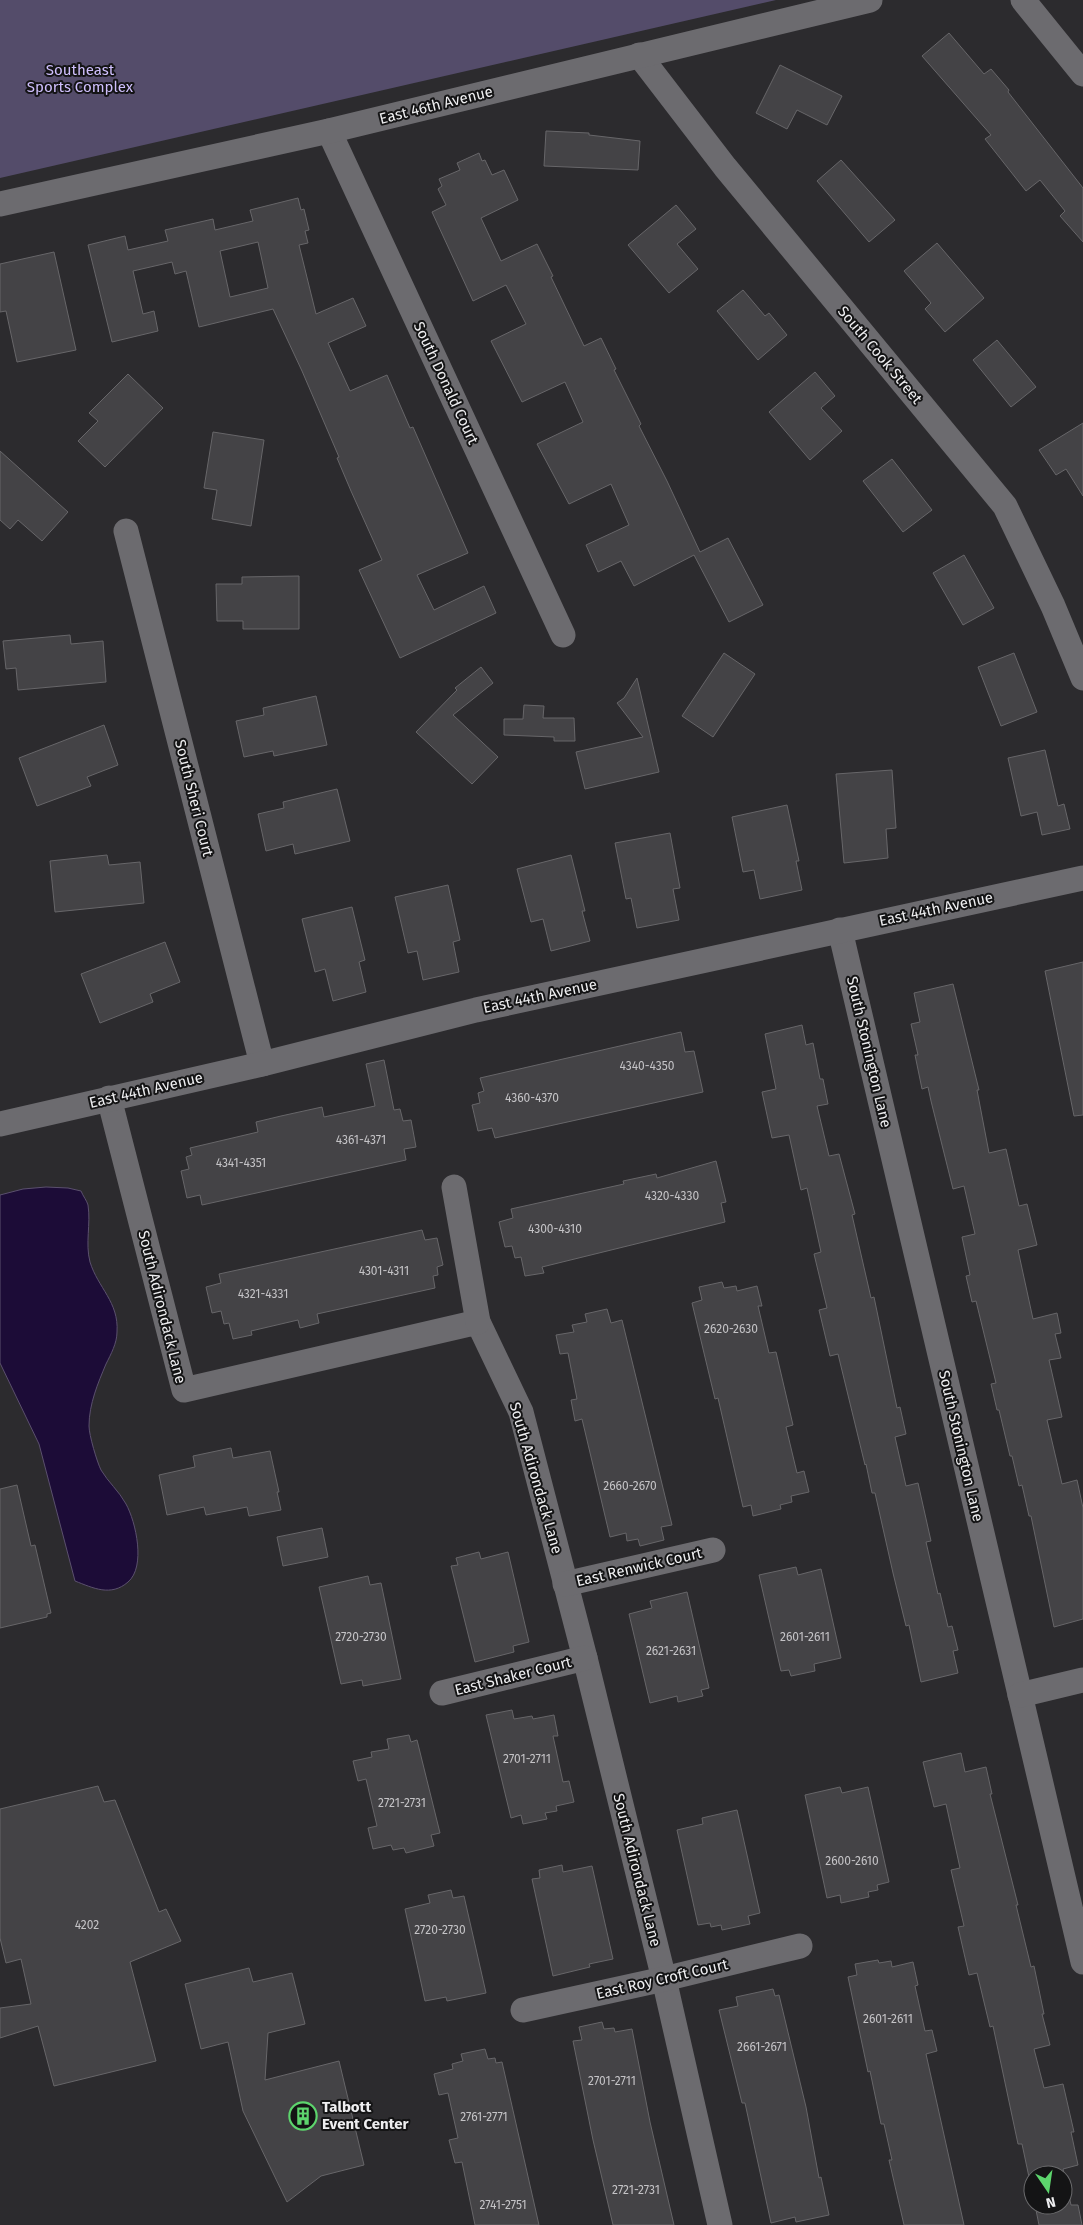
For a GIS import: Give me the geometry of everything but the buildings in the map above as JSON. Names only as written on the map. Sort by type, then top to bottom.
[{"type":"street","name":"East 46th Avenue","points":[[0,204],[329,132],[870,0]]},
{"type":"street","points":[[1023,0],[1083,74]]},
{"type":"street","name":"South Cook Street","points":[[639,55],[725,167],[1005,506],[1053,606],[1083,678]]},
{"type":"street","name":"South Donald Court","points":[[329,132],[563,635]]},
{"type":"street","name":"South Sheri Court","points":[[126,531],[262,1064]]},
{"type":"street","name":"East 44th Avenue","points":[[0,1124],[262,1064],[476,1010],[1083,878]]},
{"type":"street","name":"South Stonington Lane","points":[[840,930],[1083,1962]]},
{"type":"street","name":"South Adirondack Lane","points":[[109,1098],[184,1390],[478,1322],[521,1412],[585,1658],[664,1979],[720,2225]]},
{"type":"street","points":[[454,1187],[478,1322]]},
{"type":"street","name":"East Renwick Court","points":[[565,1584],[713,1550]]},
{"type":"street","name":"East Shaker Court","points":[[442,1694],[585,1658]]},
{"type":"street","points":[[1020,1695],[1083,1680]]},
{"type":"street","name":"East Roy Croft Court","points":[[522,2010],[664,1979],[800,1946]]},
{"type":"green space","name":"Southeast Sports Complex","points":[[0,0],[776,0],[0,178]]},
{"type":"shaded area","points":[[68,1188],[81,1191],[86,1200],[89,1212],[88,1248],[90,1262],[115,1312],[117,1321],[116,1340],[95,1394],[89,1426],[90,1436],[101,1470],[130,1512],[136,1533],[138,1555],[137,1566],[128,1582],[122,1587],[109,1590],[102,1590],[75,1581],[39,1444],[0,1363],[0,1195],[23,1189]]},
{"type":"place","name":"Talbott Event Center","points":[[303,2116]]}]
